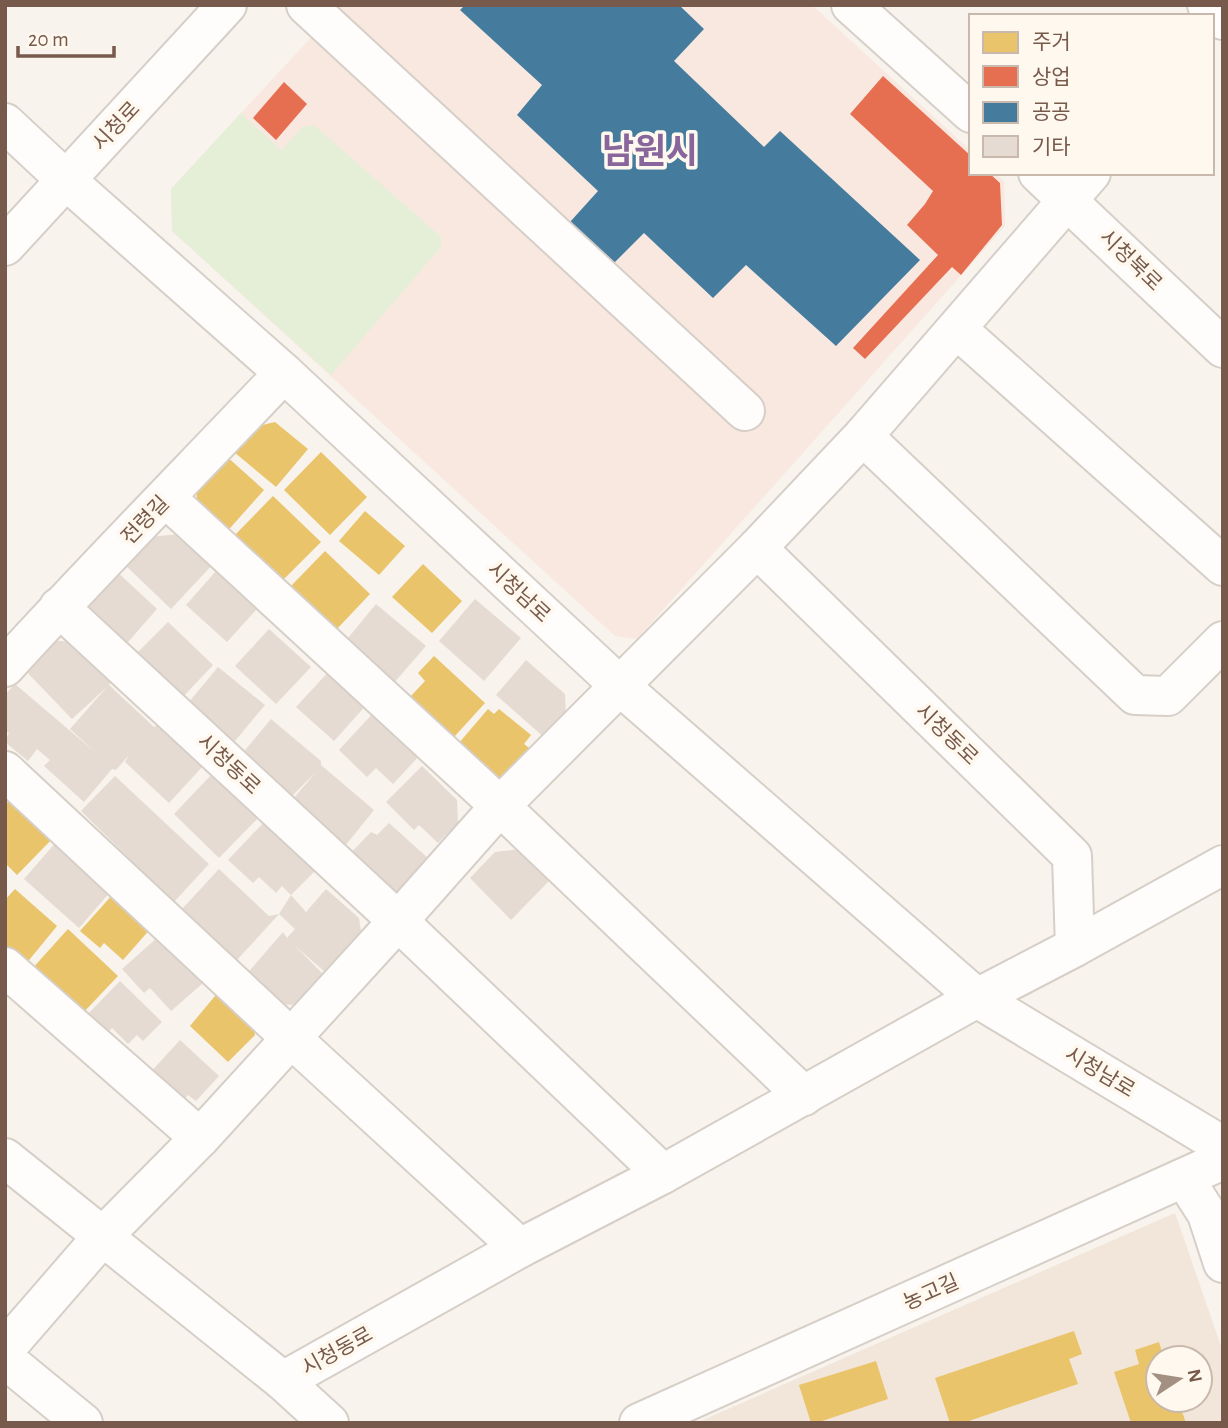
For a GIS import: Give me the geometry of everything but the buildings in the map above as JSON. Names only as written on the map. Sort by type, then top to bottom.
[{"type":"street","name":"시청로","points":[[5,246],[227,5]]},
{"type":"street","points":[[306,5],[745,411]]},
{"type":"street","points":[[851,5],[969,111]]},
{"type":"street","points":[[1207,5],[1223,20]]},
{"type":"street","name":"시청남로","points":[[5,123],[284,373],[620,686],[978,998],[1223,1146]]},
{"type":"street","name":"시청북로","points":[[1044,175],[1079,186],[1220,340]]},
{"type":"street","points":[[5,1349],[103,1236],[200,1138],[500,806],[757,548],[863,436],[1079,186]]},
{"type":"street","points":[[957,329],[1223,566]]},
{"type":"street","name":"전령길","points":[[5,667],[59,607],[284,373]]},
{"type":"street","points":[[863,436],[1135,695],[1168,696],[1223,641]]},
{"type":"street","points":[[166,498],[500,806],[804,1096]]},
{"type":"street","name":"시청동로","points":[[757,548],[1072,856],[1075,947]]},
{"type":"street","name":"시청동로","points":[[59,607],[398,921],[663,1174]]},
{"type":"street","points":[[5,771],[520,1248]]},
{"type":"street","points":[[978,998],[1223,865]]},
{"type":"street","points":[[5,967],[200,1138]]},
{"type":"street","name":"시청동로","points":[[5,1158],[284,1381],[520,1248],[663,1174],[978,998]]},
{"type":"street","name":"농고길","points":[[639,1423],[1223,1160]]},
{"type":"street","points":[[1184,1178],[1207,1214],[1223,1263]]},
{"type":"street","points":[[5,1359],[83,1423]]},
{"type":"street","points":[[284,1381],[329,1423]]},
{"type":"shaded area","points":[[341,5],[812,5],[969,149],[969,175],[997,175],[1004,181],[1005,226],[637,639],[615,636],[172,231],[171,189]]},
{"type":"shaded area","points":[[1175,1213],[1223,1352],[1223,1423],[696,1423]]},
{"type":"green space","points":[[241,113],[281,150],[303,127],[314,125],[441,237],[441,247],[331,375],[172,231],[171,189]]},
{"type":"district","name":"남원시","points":[[650,151]]}]
